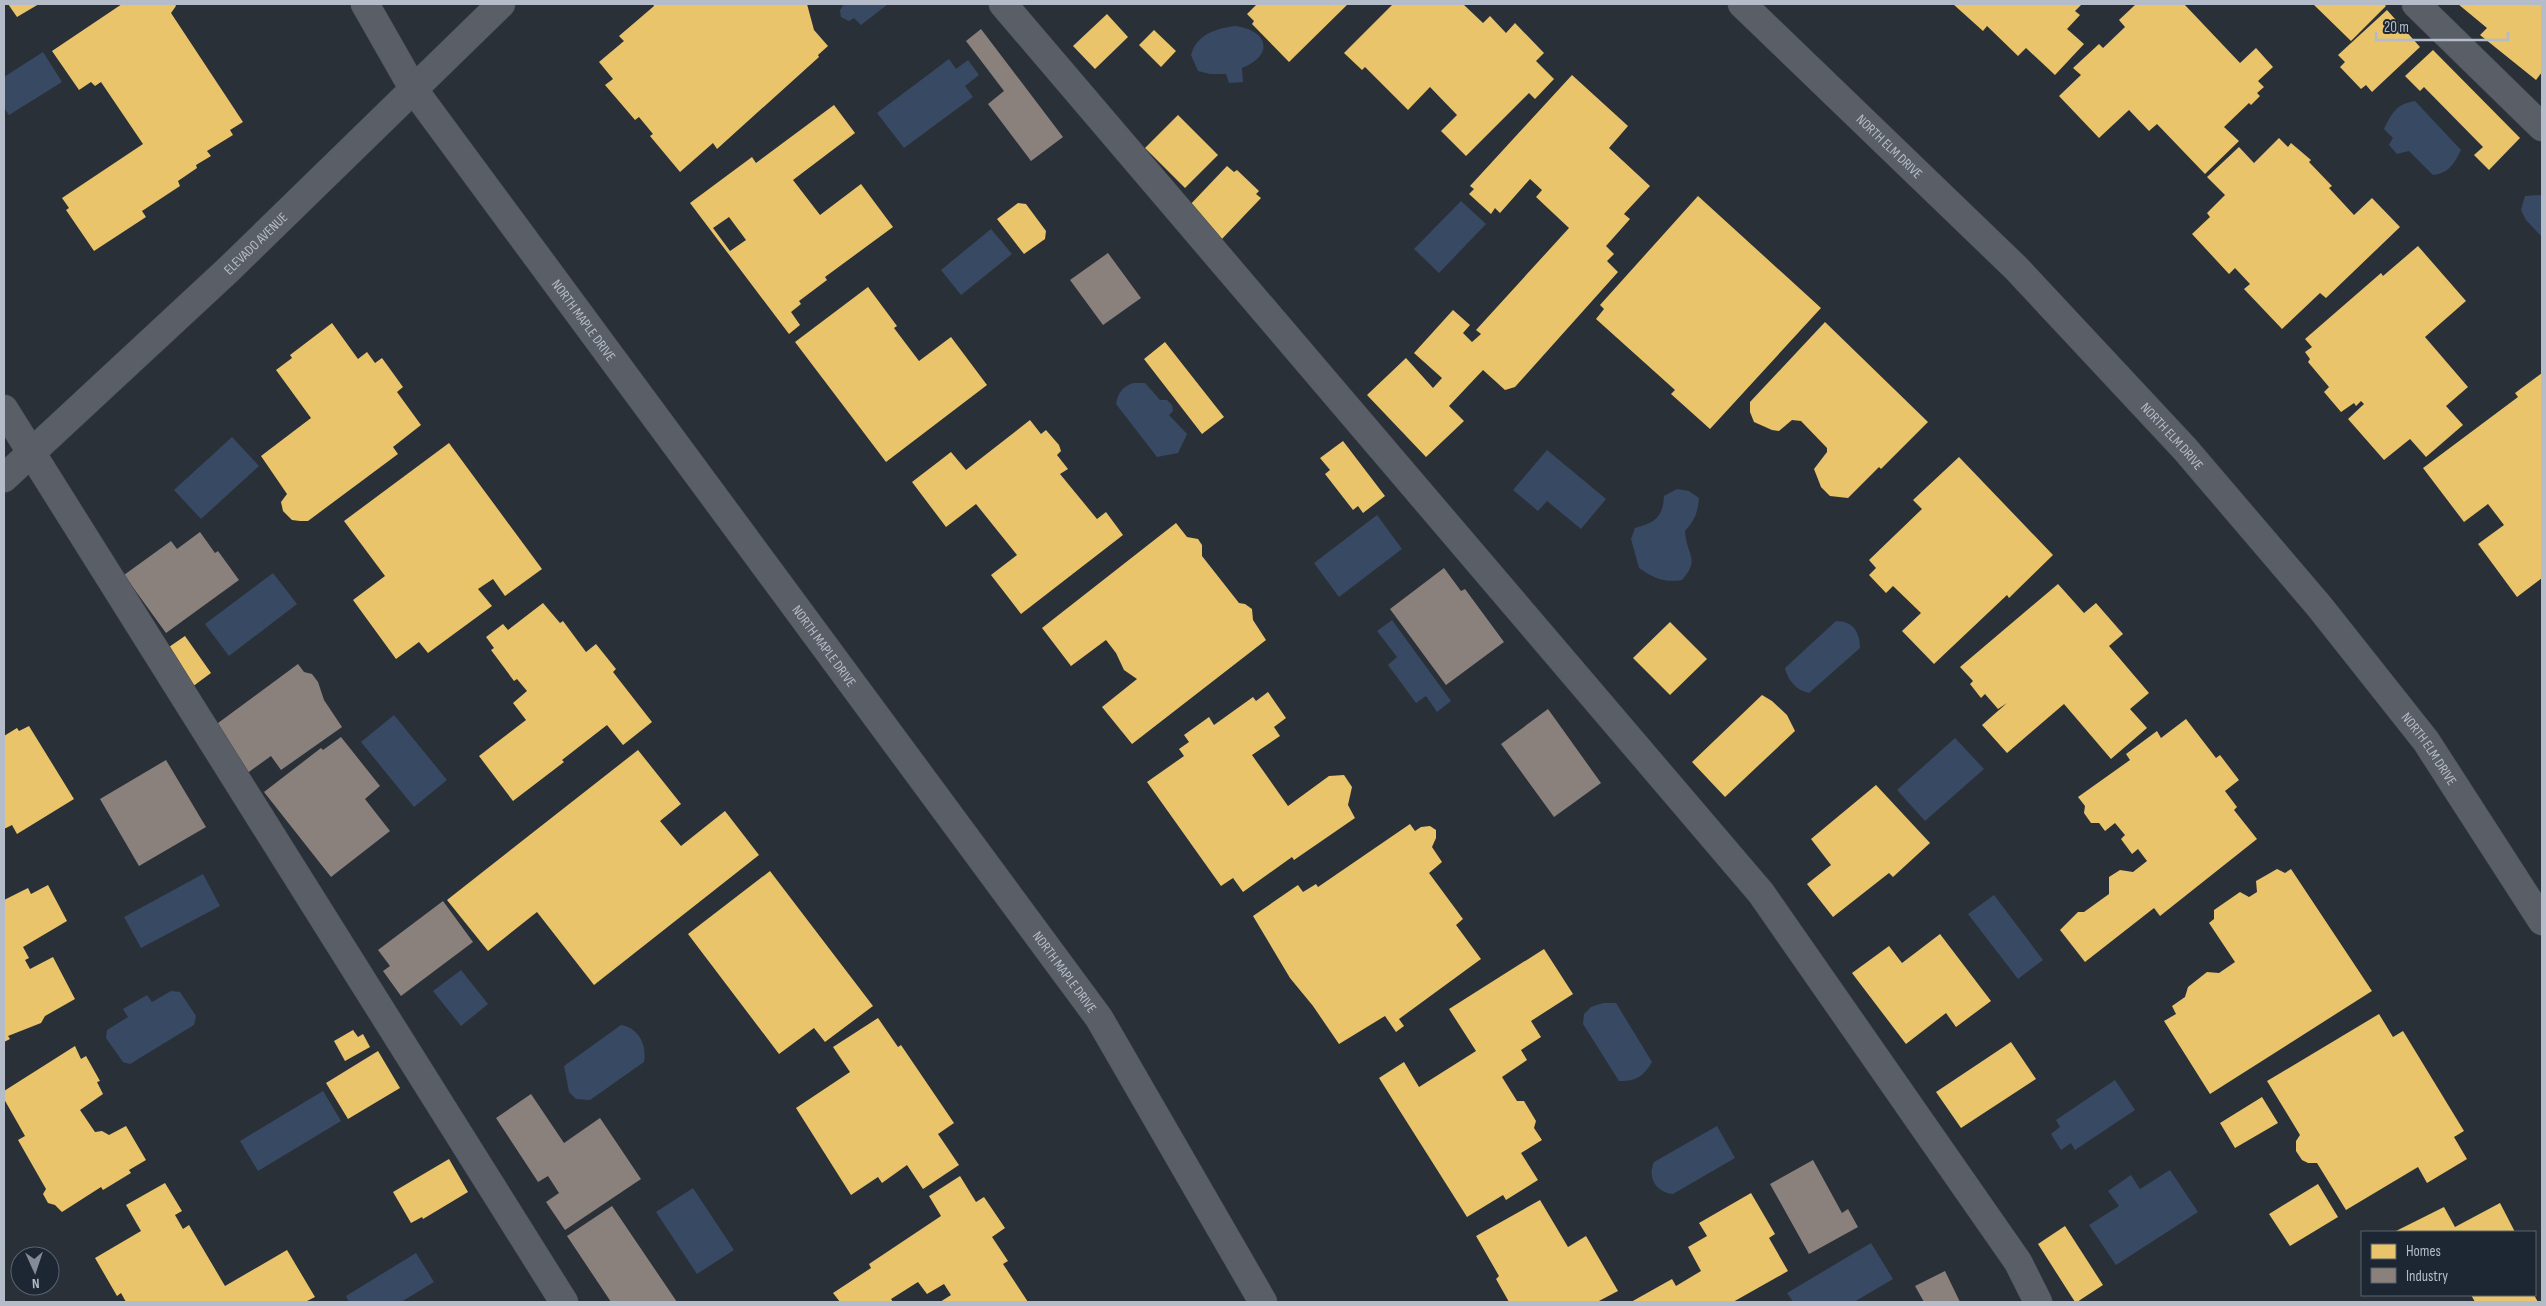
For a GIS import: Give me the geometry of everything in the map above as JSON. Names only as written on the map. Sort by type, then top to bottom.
[{"type":"street","name":"NORTH MAPLE DRIVE","points":[[365,4],[414,90],[1099,1018],[1263,1302]]},
{"type":"street","name":"ELEVADO AVENUE","points":[[4,478],[228,270],[501,4]]},
{"type":"street","points":[[1003,4],[1760,894],[2018,1262],[2038,1302]]},
{"type":"street","name":"NORTH ELM DRIVE","points":[[1742,4],[2016,268],[2185,449],[2319,606],[2426,742],[2542,921]]},
{"type":"street","points":[[2416,4],[2542,127]]},
{"type":"street","points":[[4,409],[564,1302]]},
{"type":"water","points":[[844,4],[888,4],[861,25],[854,18],[849,21],[841,17],[840,10]]},
{"type":"water","points":[[1235,26],[1255,32],[1263,44],[1263,50],[1259,57],[1253,63],[1242,68],[1243,82],[1229,83],[1226,74],[1210,74],[1198,71],[1191,55],[1202,37],[1214,31]]},
{"type":"water","points":[[43,52],[62,82],[9,115],[4,108],[4,77]]},
{"type":"water","points":[[949,59],[956,69],[968,60],[979,75],[965,86],[973,97],[904,148],[877,113]]},
{"type":"water","points":[[2415,101],[2461,150],[2450,167],[2439,174],[2433,175],[2409,151],[2397,154],[2389,145],[2393,138],[2384,129],[2390,118],[2395,110],[2403,104]]},
{"type":"water","points":[[2540,195],[2542,197],[2542,237],[2526,220],[2521,210],[2525,196]]},
{"type":"water","points":[[1461,201],[1486,224],[1439,273],[1414,249]]},
{"type":"water","points":[[991,229],[1012,254],[961,295],[941,270]]},
{"type":"water","points":[[1133,383],[1145,383],[1160,400],[1167,400],[1172,405],[1173,411],[1169,415],[1187,434],[1178,453],[1157,457],[1116,404],[1121,391]]},
{"type":"water","points":[[232,437],[259,466],[201,519],[174,490]]},
{"type":"water","points":[[1547,450],[1606,499],[1581,529],[1547,501],[1538,511],[1513,490]]},
{"type":"water","points":[[1677,489],[1689,491],[1699,498],[1695,516],[1685,531],[1692,561],[1691,567],[1682,580],[1670,581],[1649,575],[1639,568],[1631,539],[1635,528],[1648,524],[1657,518],[1662,509],[1664,496]]},
{"type":"water","points":[[1377,515],[1402,549],[1339,597],[1314,563]]},
{"type":"water","points":[[273,573],[297,604],[229,656],[205,624]]},
{"type":"water","points":[[1392,620],[1451,701],[1437,712],[1426,696],[1416,703],[1388,665],[1397,657],[1377,631]]},
{"type":"water","points":[[1836,621],[1847,623],[1854,628],[1859,637],[1860,648],[1809,693],[1800,690],[1790,681],[1785,668]]},
{"type":"water","points":[[394,715],[447,780],[414,807],[361,742]]},
{"type":"water","points":[[1955,738],[1984,769],[1925,821],[1897,790]]},
{"type":"water","points":[[203,874],[220,906],[141,948],[124,917]]},
{"type":"water","points":[[1994,895],[2043,960],[2018,979],[1968,914]]},
{"type":"water","points":[[461,970],[488,1004],[461,1026],[433,991]]},
{"type":"water","points":[[171,991],[180,992],[196,1016],[194,1025],[130,1064],[123,1062],[106,1038],[107,1030],[128,1017],[123,1009],[147,995],[152,1002]]},
{"type":"water","points":[[1603,1003],[1616,1003],[1652,1062],[1639,1077],[1619,1081],[1583,1024],[1584,1014],[1591,1007]]},
{"type":"water","points":[[621,1025],[633,1030],[640,1038],[644,1049],[644,1062],[590,1100],[576,1099],[569,1092],[564,1066]]},
{"type":"water","points":[[2115,1080],[2135,1110],[2075,1150],[2071,1143],[2061,1150],[2051,1134],[2060,1127],[2056,1120]]},
{"type":"water","points":[[323,1091],[341,1121],[258,1171],[240,1141]]},
{"type":"water","points":[[1717,1126],[1735,1158],[1673,1194],[1667,1193],[1654,1183],[1652,1168],[1654,1162]]},
{"type":"water","points":[[2170,1170],[2198,1212],[2116,1265],[2089,1225],[2119,1206],[2108,1191],[2131,1175],[2140,1189]]},
{"type":"water","points":[[693,1188],[734,1250],[697,1274],[656,1212]]},
{"type":"water","points":[[1871,1243],[1893,1279],[1854,1302],[1793,1302],[1787,1293]]},
{"type":"water","points":[[416,1253],[434,1282],[401,1302],[349,1302],[346,1296]]},
{"type":"building: Homes","points":[[8,4],[39,4],[17,17]]},
{"type":"building: Homes","points":[[122,4],[175,4],[176,6],[171,13],[243,122],[230,130],[233,135],[207,151],[211,156],[196,165],[197,168],[178,181],[180,186],[142,211],[146,217],[94,251],[66,210],[69,208],[62,198],[143,144],[101,82],[95,86],[91,82],[79,90],[52,51]]},
{"type":"building: Homes","points":[[653,4],[807,4],[814,30],[828,46],[818,55],[819,57],[717,149],[713,143],[680,172],[650,136],[653,134],[639,117],[635,120],[605,85],[613,79],[599,62],[624,41],[619,36],[654,6]]},
{"type":"building: Homes","points":[[1257,4],[1348,4],[1289,62],[1252,24],[1254,21],[1247,14]]},
{"type":"building: Homes","points":[[1393,4],[1463,4],[1483,23],[1490,16],[1506,33],[1515,23],[1544,53],[1536,61],[1554,79],[1535,99],[1529,93],[1466,156],[1441,131],[1457,115],[1430,87],[1408,110],[1365,67],[1362,70],[1344,53]]},
{"type":"building: Homes","points":[[1953,4],[2082,4],[2075,11],[2080,15],[2067,29],[2084,44],[2055,75],[2026,48],[2018,56],[1987,26],[1983,31]]},
{"type":"building: Homes","points":[[2136,4],[2184,4],[2240,63],[2256,48],[2273,67],[2258,81],[2264,87],[2257,93],[2260,96],[2251,105],[2249,103],[2224,127],[2239,141],[2205,174],[2157,124],[2149,131],[2129,110],[2099,138],[2059,96],[2081,75],[2073,68],[2099,44],[2103,48],[2125,27],[2119,20]]},
{"type":"building: Homes","points":[[2313,4],[2384,4],[2386,6],[2351,41]]},
{"type":"building: Homes","points":[[2458,4],[2542,4],[2542,72],[2536,80],[2480,35],[2487,28]]},
{"type":"building: Homes","points":[[2387,10],[2420,47],[2372,92],[2366,85],[2361,89],[2340,67],[2345,62],[2338,55]]},
{"type":"building: Homes","points":[[1107,14],[1128,37],[1095,69],[1073,46]]},
{"type":"building: Homes","points":[[1154,30],[1176,51],[1161,67],[1139,45]]},
{"type":"building: Homes","points":[[2433,50],[2520,138],[2489,170],[2474,155],[2483,147],[2424,87],[2420,91],[2405,76]]},
{"type":"building: Homes","points":[[1572,75],[1628,126],[1609,148],[1650,186],[1624,214],[1630,219],[1606,246],[1614,254],[1607,261],[1618,272],[1515,387],[1505,390],[1483,370],[1449,406],[1464,421],[1426,457],[1367,395],[1406,358],[1433,388],[1442,378],[1414,353],[1453,310],[1470,325],[1463,333],[1472,342],[1481,334],[1476,330],[1569,228],[1536,197],[1542,190],[1530,179],[1500,213],[1495,208],[1491,214],[1469,194],[1474,189],[1470,186]]},
{"type":"building: Homes","points":[[834,105],[855,133],[793,180],[820,215],[861,184],[893,227],[825,277],[827,280],[799,301],[801,304],[791,312],[800,325],[789,334],[690,203],[752,157],[756,163]],"holes":[[[729,217],[746,240],[730,251],[713,228]]]},
{"type":"building: Homes","points":[[1178,115],[1218,155],[1185,188],[1145,148]]},
{"type":"building: Homes","points":[[2279,138],[2288,147],[2291,143],[2311,160],[2309,162],[2332,186],[2329,188],[2354,215],[2372,198],[2400,227],[2326,298],[2320,293],[2282,329],[2244,289],[2250,284],[2235,268],[2229,274],[2192,234],[2210,217],[2207,213],[2225,195],[2207,177],[2239,147],[2254,163]]},
{"type":"building: Homes","points":[[1227,166],[1234,172],[1237,170],[1259,191],[1256,194],[1261,198],[1221,240],[1187,208]]},
{"type":"building: Homes","points":[[1698,196],[1821,308],[1710,429],[1671,394],[1675,390],[1596,319],[1604,309],[1600,305]]},
{"type":"building: Homes","points":[[1018,203],[1026,204],[1046,231],[1045,239],[1024,254],[997,219]]},
{"type":"building: Homes","points":[[2418,246],[2466,301],[2425,337],[2468,387],[2446,406],[2463,425],[2426,457],[2410,439],[2384,460],[2348,419],[2364,404],[2361,401],[2356,406],[2354,403],[2341,412],[2324,392],[2329,387],[2308,362],[2310,359],[2305,352],[2312,347],[2305,339],[2381,273],[2383,276]]},
{"type":"building: Homes","points":[[868,287],[897,326],[894,328],[919,361],[951,337],[987,385],[886,462],[795,342]]},
{"type":"building: Homes","points":[[1825,322],[1928,422],[1881,469],[1879,467],[1848,498],[1830,496],[1821,487],[1814,469],[1827,452],[1827,448],[1801,421],[1792,420],[1779,431],[1772,430],[1754,422],[1750,412],[1750,402]]},
{"type":"building: Homes","points":[[332,323],[358,359],[367,352],[375,363],[382,358],[403,387],[397,392],[421,425],[393,447],[398,454],[308,521],[292,520],[283,511],[281,502],[287,494],[261,456],[311,418],[276,370],[292,358],[290,355]]},
{"type":"building: Homes","points":[[1165,342],[1224,417],[1202,434],[1144,359]]},
{"type":"building: Homes","points":[[2542,373],[2542,578],[2517,597],[2478,544],[2504,525],[2488,504],[2464,522],[2423,468],[2518,397],[2515,393]]},
{"type":"building: Homes","points":[[1030,420],[1041,434],[1046,430],[1059,445],[1061,451],[1057,455],[1068,469],[1060,474],[1097,519],[1106,512],[1123,535],[1021,614],[991,575],[1017,555],[976,504],[946,527],[912,482],[951,452],[966,470]]},
{"type":"building: Homes","points":[[1343,441],[1385,496],[1363,513],[1358,506],[1353,510],[1325,474],[1330,470],[1320,458]]},
{"type":"building: Homes","points":[[449,443],[542,569],[505,596],[493,579],[478,589],[492,606],[428,653],[419,642],[396,659],[353,600],[385,576],[344,521]]},
{"type":"building: Homes","points":[[1959,457],[2053,555],[2009,598],[2007,595],[1934,664],[1902,631],[1921,613],[1893,586],[1886,593],[1869,575],[1876,568],[1869,560],[1922,509],[1913,500]]},
{"type":"building: Homes","points":[[1176,523],[1187,537],[1198,539],[1202,545],[1202,556],[1239,603],[1245,604],[1252,609],[1253,620],[1266,640],[1132,744],[1102,707],[1137,679],[1124,670],[1116,653],[1106,640],[1071,666],[1042,628]]},
{"type":"building: Homes","points":[[2058,584],[2084,613],[2096,603],[2123,634],[2109,646],[2149,693],[2130,709],[2147,728],[2111,759],[2064,704],[2007,753],[1982,725],[2007,703],[1998,709],[1985,694],[1981,698],[1970,684],[1973,681],[1960,667]]},
{"type":"building: Homes","points":[[543,603],[560,623],[563,621],[586,652],[596,644],[616,669],[613,672],[652,722],[623,745],[607,725],[562,760],[564,762],[513,801],[479,756],[526,720],[513,703],[527,691],[517,679],[514,681],[491,650],[494,648],[486,637],[503,624],[508,630]]},
{"type":"building: Homes","points":[[1670,622],[1707,659],[1670,695],[1633,658]]},
{"type":"building: Homes","points":[[185,636],[211,673],[192,687],[166,649]]},
{"type":"building: Homes","points":[[1268,692],[1286,718],[1274,727],[1280,736],[1252,755],[1288,806],[1329,776],[1344,775],[1352,787],[1348,805],[1355,818],[1294,860],[1292,857],[1243,892],[1233,878],[1221,886],[1147,782],[1184,756],[1179,749],[1189,742],[1184,735],[1209,717],[1214,725],[1253,697],[1256,701]]},
{"type":"building: Homes","points":[[1762,695],[1772,701],[1787,715],[1795,731],[1725,797],[1692,762]]},
{"type":"building: Homes","points":[[2186,719],[2216,758],[2220,755],[2239,780],[2225,791],[2237,807],[2234,810],[2257,839],[2160,916],[2154,908],[2085,962],[2060,930],[2078,912],[2084,912],[2109,894],[2109,877],[2120,870],[2133,872],[2147,861],[2138,849],[2132,854],[2121,839],[2125,835],[2115,823],[2105,831],[2099,823],[2091,823],[2084,813],[2085,806],[2078,797],[2130,760],[2126,754],[2157,731],[2161,738]]},
{"type":"building: Homes","points":[[29,726],[74,799],[17,834],[12,825],[4,829],[4,736],[17,728],[19,731]]},
{"type":"building: Homes","points":[[638,750],[681,804],[660,821],[681,846],[725,811],[759,855],[594,985],[537,912],[488,951],[447,900]]},
{"type":"building: Homes","points":[[1876,785],[1930,843],[1893,877],[1889,873],[1833,917],[1807,884],[1831,865],[1811,839]]},
{"type":"building: Homes","points":[[1410,824],[1415,831],[1421,827],[1430,826],[1436,830],[1436,838],[1432,847],[1442,862],[1429,873],[1463,919],[1456,925],[1481,959],[1399,1019],[1404,1026],[1396,1032],[1385,1016],[1339,1044],[1313,1006],[1290,978],[1253,916],[1298,885],[1303,892],[1316,884],[1318,887]]},
{"type":"building: Homes","points":[[2277,869],[2285,873],[2291,869],[2372,991],[2210,1094],[2164,1021],[2176,1014],[2172,1006],[2185,997],[2188,987],[2207,972],[2219,973],[2235,962],[2209,923],[2214,919],[2214,910],[2240,892],[2249,897],[2257,892],[2256,881]]},
{"type":"building: Homes","points":[[770,871],[873,1006],[825,1042],[814,1028],[779,1054],[688,934]]},
{"type":"building: Homes","points":[[48,885],[67,921],[23,947],[29,958],[25,960],[30,969],[53,957],[75,999],[45,1016],[41,1023],[8,1036],[10,1039],[4,1042],[4,900],[28,888],[31,894]]},
{"type":"building: Homes","points":[[1940,934],[1991,1001],[1956,1027],[1946,1013],[1906,1044],[1852,973],[1889,946],[1902,963]]},
{"type":"building: Homes","points":[[1544,949],[1573,994],[1531,1021],[1541,1037],[1521,1050],[1527,1060],[1502,1077],[1517,1101],[1524,1101],[1536,1121],[1534,1128],[1542,1140],[1521,1153],[1538,1180],[1506,1200],[1503,1195],[1467,1217],[1379,1078],[1404,1062],[1419,1087],[1476,1051],[1449,1009]]},
{"type":"building: Homes","points":[[2379,1014],[2393,1037],[2403,1031],[2464,1131],[2454,1137],[2467,1159],[2427,1183],[2418,1167],[2346,1210],[2317,1163],[2308,1163],[2302,1160],[2296,1151],[2296,1141],[2300,1135],[2267,1081]]},
{"type":"building: Homes","points":[[878,1018],[898,1047],[901,1045],[954,1123],[938,1134],[959,1165],[923,1189],[907,1165],[882,1183],[878,1177],[851,1195],[796,1108],[850,1072],[833,1047]]},
{"type":"building: Homes","points":[[353,1030],[358,1037],[363,1034],[370,1047],[345,1061],[334,1041]]},
{"type":"building: Homes","points":[[2011,1042],[2036,1079],[1961,1128],[1936,1092]]},
{"type":"building: Homes","points":[[75,1046],[81,1059],[86,1056],[100,1081],[97,1082],[103,1094],[80,1110],[95,1132],[102,1131],[109,1135],[126,1126],[146,1160],[129,1170],[131,1173],[103,1190],[101,1187],[62,1212],[55,1205],[48,1203],[43,1194],[46,1189],[18,1140],[25,1136],[4,1099],[4,1091]]},
{"type":"building: Homes","points":[[378,1051],[400,1088],[348,1119],[326,1083]]},
{"type":"building: Homes","points":[[2262,1097],[2278,1123],[2235,1148],[2220,1123]]},
{"type":"building: Homes","points":[[449,1159],[468,1192],[423,1219],[422,1217],[411,1223],[393,1192]]},
{"type":"building: Homes","points":[[960,1176],[976,1202],[984,1197],[1005,1228],[992,1237],[1008,1261],[1003,1264],[1028,1302],[940,1302],[951,1295],[944,1284],[927,1294],[918,1282],[891,1299],[893,1302],[840,1302],[833,1293],[871,1268],[869,1264],[941,1216],[929,1196]]},
{"type":"building: Homes","points":[[165,1183],[182,1211],[175,1215],[183,1229],[189,1225],[225,1286],[287,1250],[315,1297],[305,1302],[126,1302],[121,1293],[117,1296],[95,1258],[141,1231],[126,1205]]},
{"type":"building: Homes","points":[[2318,1184],[2338,1217],[2290,1246],[2269,1214]]},
{"type":"building: Homes","points":[[1751,1193],[1775,1234],[1769,1238],[1788,1271],[1733,1302],[1631,1302],[1672,1279],[1676,1286],[1701,1271],[1688,1247],[1707,1236],[1699,1223]]},
{"type":"building: Homes","points":[[1540,1200],[1568,1247],[1586,1236],[1618,1291],[1597,1302],[1509,1302],[1496,1279],[1499,1276],[1476,1236]]},
{"type":"building: Homes","points":[[2500,1203],[2514,1231],[2396,1231],[2444,1207],[2455,1227]]},
{"type":"building: Homes","points":[[2065,1226],[2103,1285],[2077,1302],[2075,1302],[2038,1244]]},
{"type":"building: Homes","points":[[2472,1296],[2535,1296],[2538,1302],[2475,1302]]},
{"type":"building: Industry","points":[[981,29],[1063,137],[1031,161],[988,104],[1004,91],[966,41]]},
{"type":"building: Industry","points":[[1108,253],[1141,298],[1103,325],[1070,280]]},
{"type":"building: Industry","points":[[200,532],[215,553],[218,551],[239,580],[166,633],[124,575],[171,541],[177,549]]},
{"type":"building: Industry","points":[[1444,568],[1461,591],[1465,589],[1504,642],[1446,685],[1390,609]]},
{"type":"building: Industry","points":[[298,664],[304,672],[312,674],[318,682],[324,700],[342,727],[281,770],[271,756],[246,774],[214,726]]},
{"type":"building: Industry","points":[[1548,709],[1601,783],[1554,817],[1501,744]]},
{"type":"building: Industry","points":[[341,737],[380,786],[365,799],[390,831],[331,877],[264,792],[321,748],[323,750]]},
{"type":"building: Industry","points":[[166,760],[206,827],[139,866],[100,799]]},
{"type":"building: Industry","points":[[443,901],[473,942],[401,996],[383,971],[390,966],[378,950]]},
{"type":"building: Industry","points":[[531,1094],[564,1143],[600,1118],[641,1179],[565,1230],[546,1202],[559,1193],[548,1176],[538,1182],[496,1118]]},
{"type":"building: Industry","points":[[1813,1160],[1842,1213],[1848,1209],[1858,1227],[1809,1254],[1770,1184]]},
{"type":"building: Industry","points":[[612,1206],[677,1302],[611,1302],[567,1236]]},
{"type":"building: Industry","points":[[1945,1271],[1960,1302],[1924,1302],[1915,1286]]}]
